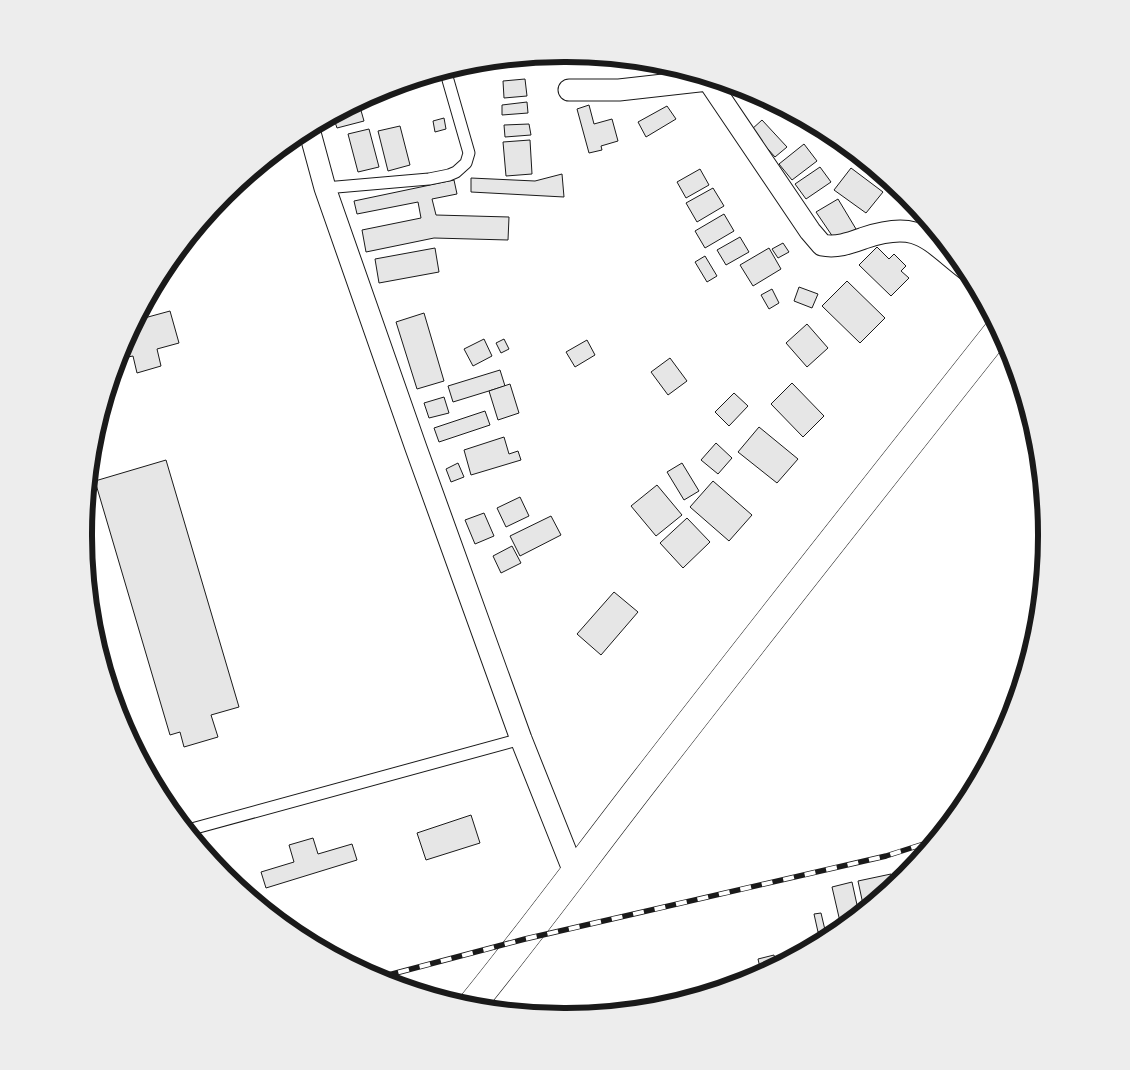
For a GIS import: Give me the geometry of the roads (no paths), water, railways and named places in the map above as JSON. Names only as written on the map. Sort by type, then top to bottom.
[{"type":"main road","points":[[477,999],[525,939],[574,872],[798,584],[994,336]]},
{"type":"street","points":[[569,90],[619,90],[693,81]]},
{"type":"street","points":[[713,87],[810,231],[822,244],[844,245],[883,232],[898,230],[911,231],[921,235],[944,252]]},
{"type":"street","points":[[311,137],[325,188],[416,448],[521,739],[574,872]]},
{"type":"lane","points":[[325,188],[429,179],[449,175],[462,168],[468,158],[468,153],[448,80]]},
{"type":"lane","points":[[194,828],[521,739]]},
{"type":"railway","points":[[391,974],[525,939],[886,856],[922,844]]}]
